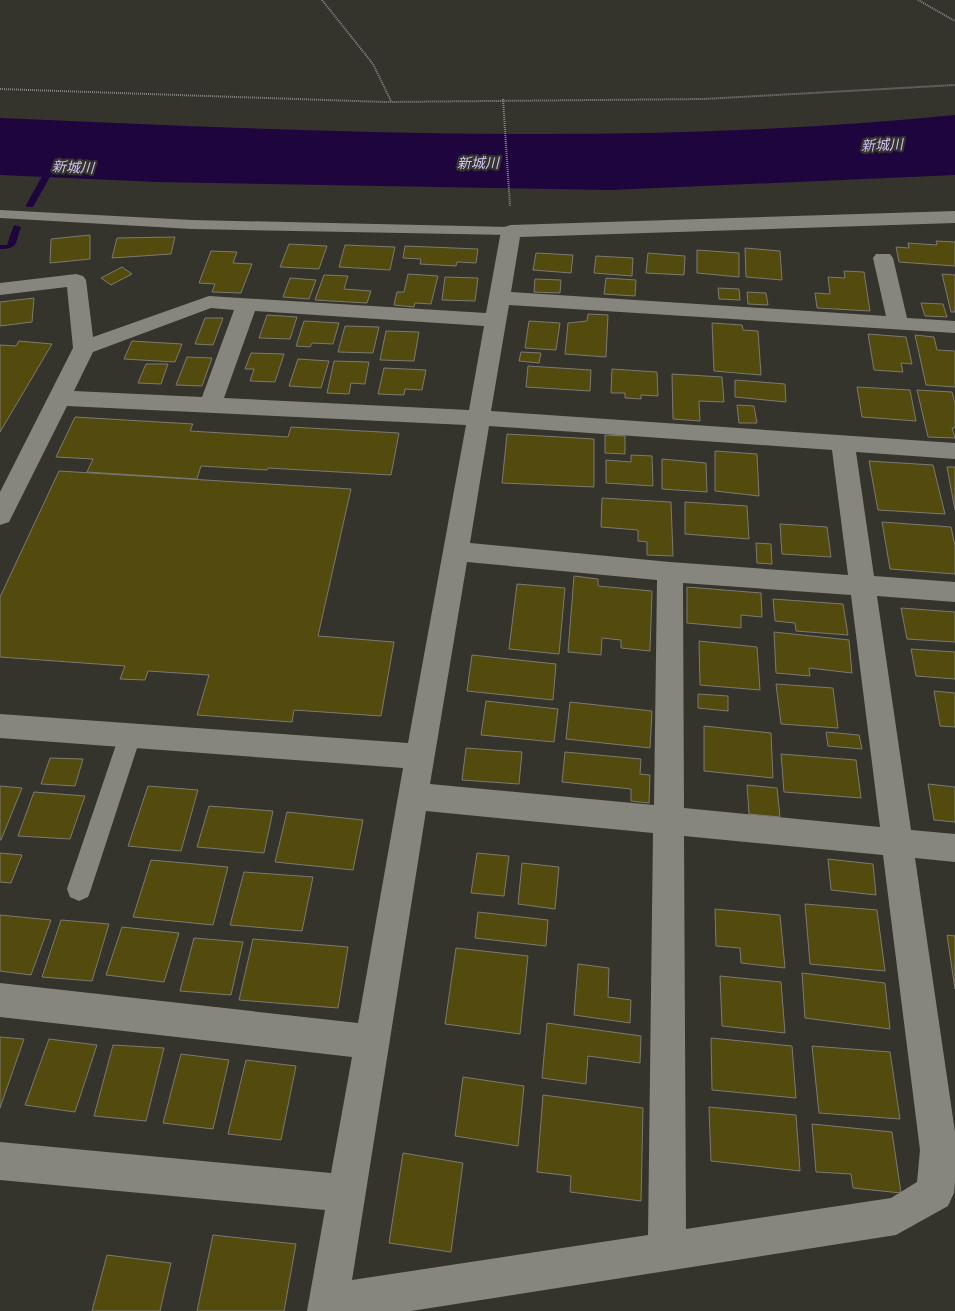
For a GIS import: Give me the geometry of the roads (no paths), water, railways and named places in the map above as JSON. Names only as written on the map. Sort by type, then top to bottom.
[{"type":"street","points":[[843,442],[898,842],[947,1137],[935,1193],[896,1216],[667,1251],[328,1307],[413,796],[500,298],[511,222],[955,217]]},
{"type":"street","points":[[883,258],[898,323]]},
{"type":"street","points":[[0,289],[76,280],[84,348],[0,516]]},
{"type":"street","points":[[500,298],[955,327]]},
{"type":"street","points":[[84,348],[209,302],[496,320]]},
{"type":"street","points":[[210,406],[247,304]]},
{"type":"street","points":[[60,398],[479,418],[955,451]]},
{"type":"street","points":[[455,551],[670,572],[863,584],[955,592]]},
{"type":"street","points":[[667,1251],[670,572]]},
{"type":"street","points":[[0,726],[420,757]]},
{"type":"street","points":[[413,796],[955,848]]},
{"type":"street","points":[[0,1000],[373,1042]]},
{"type":"street","points":[[0,1161],[348,1193]]},
{"type":"lane","points":[[0,214],[49,218],[308,227],[511,222]]},
{"type":"lane","points":[[79,889],[130,736]]},
{"type":"water","name":"新城川","points":[[955,115],[955,175],[610,190],[158,182],[0,175],[0,118],[358,132],[597,134],[717,131],[836,125]]},
{"type":"waterway","name":"新城川","points":[[30,205],[52,166]]},
{"type":"waterway","points":[[0,247],[10,247],[17,227]]}]
